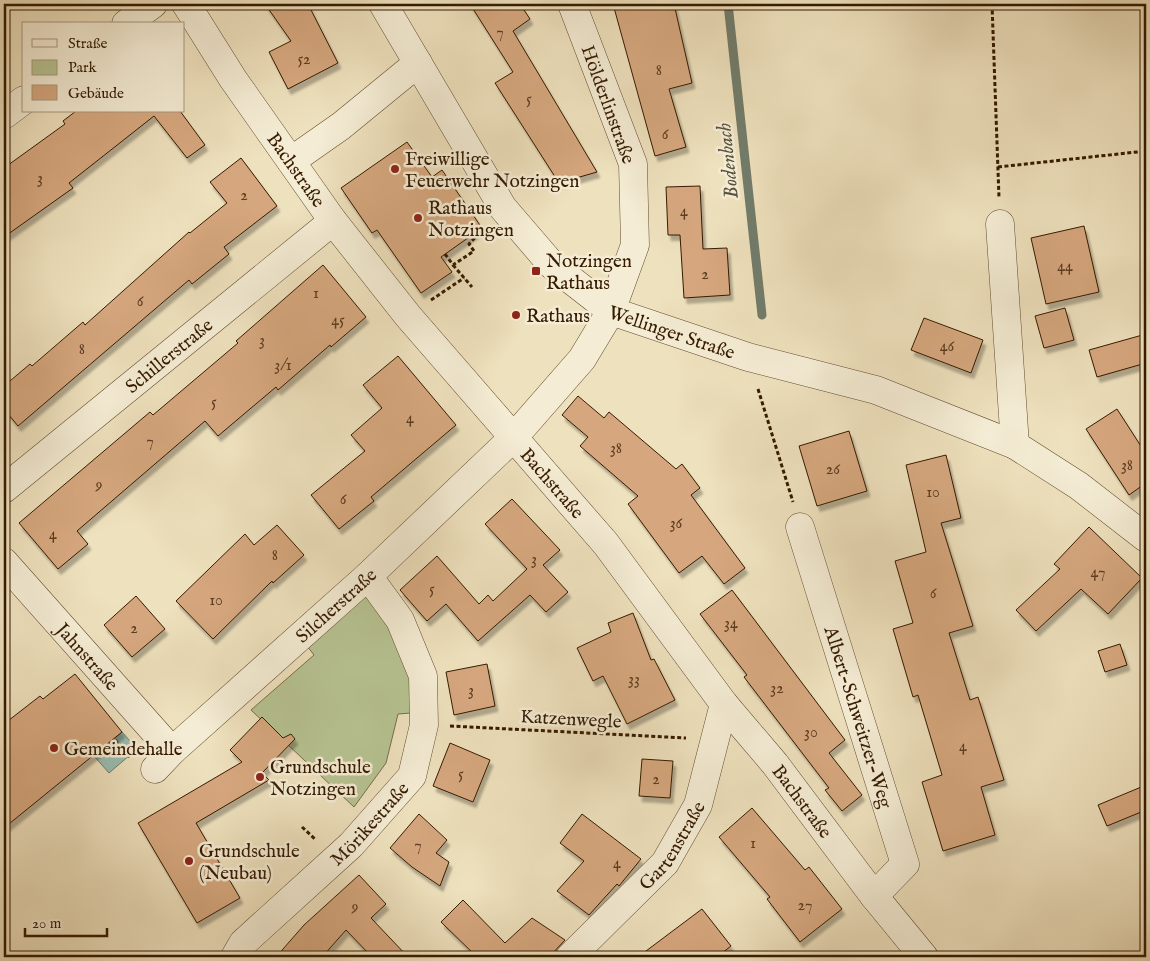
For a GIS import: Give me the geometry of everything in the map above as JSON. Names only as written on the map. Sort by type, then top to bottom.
[{"type":"street","points":[[129,22],[153,4]]},
{"type":"street","name":"Bachstraße","points":[[186,4],[233,79],[333,221],[408,316],[606,544],[724,704],[775,764],[874,896],[924,957]]},
{"type":"street","name":"Wellinger Straße","points":[[383,4],[503,208],[552,265],[611,311],[748,357],[876,390],[1015,445],[1079,486],[1146,538]]},
{"type":"street","name":"Hölderlinstraße","points":[[513,438],[582,359],[611,311],[635,245],[633,164],[572,4]]},
{"type":"street","points":[[291,161],[341,126],[418,63]]},
{"type":"street","points":[[4,115],[22,102]]},
{"type":"street","name":"Schillerstraße","points":[[4,489],[333,221]]},
{"type":"street","points":[[1000,224],[1015,445]]},
{"type":"street","name":"Silcherstraße","points":[[163,760],[368,576],[513,438]]},
{"type":"street","name":"Albert-Schweitzer-Weg","points":[[800,527],[906,864],[874,896]]},
{"type":"street","name":"Jahnstraße","points":[[4,562],[163,760]]},
{"type":"street","name":"Mörikestraße","points":[[235,957],[243,943],[351,845],[412,776],[424,725],[423,676],[400,620],[368,576]]},
{"type":"street","name":"Gartenstraße","points":[[570,957],[665,863],[698,806],[724,704]]},
{"type":"path","points":[[992,4],[1000,224]]},
{"type":"path","points":[[998,167],[1146,151]]},
{"type":"path","points":[[453,265],[474,250],[469,244],[503,208]]},
{"type":"path","points":[[445,254],[472,287]]},
{"type":"path","points":[[408,316],[464,278]]},
{"type":"path","points":[[748,357],[800,527]]},
{"type":"path","name":"Katzenwegle","points":[[424,725],[715,739]]},
{"type":"path","points":[[115,740],[130,757]]},
{"type":"green space","points":[[368,576],[424,712],[398,714],[386,763],[354,807],[251,710],[314,655],[300,637]]},
{"type":"water","points":[[122,732],[137,749],[109,773],[94,756]]},
{"type":"building","points":[[265,4],[308,4],[338,63],[288,89],[269,52],[291,41]]},
{"type":"building","points":[[470,4],[520,4],[530,19],[513,31],[597,172],[559,183],[495,83],[513,72]]},
{"type":"building","points":[[613,4],[674,4],[692,83],[669,89],[686,147],[655,156]]},
{"type":"building","points":[[75,112],[181,112],[205,145],[187,158],[154,116],[69,183],[73,188],[4,237],[4,168],[65,124],[63,121]]},
{"type":"building","name":"Rathaus Notzingen","points":[[407,142],[432,177],[442,170],[482,228],[441,257],[452,272],[421,293],[377,230],[372,233],[341,188]]},
{"type":"building","points":[[241,158],[277,206],[224,247],[229,254],[192,284],[189,280],[18,426],[4,409],[4,386],[30,364],[32,366],[83,322],[85,325],[189,232],[227,203],[210,182]]},
{"type":"building","points":[[700,186],[703,249],[727,248],[730,295],[684,298],[680,235],[668,235],[666,187]]},
{"type":"building","points":[[1084,226],[1099,292],[1046,304],[1031,238]]},
{"type":"building","points":[[323,265],[366,317],[278,390],[276,387],[218,436],[205,421],[77,531],[88,544],[58,569],[19,523],[150,412],[153,415],[238,343],[236,341]]},
{"type":"building","points":[[1065,308],[1074,340],[1044,348],[1035,316]]},
{"type":"building","points":[[924,318],[983,340],[971,373],[911,350]]},
{"type":"building","points":[[1146,334],[1146,363],[1097,377],[1089,350]]},
{"type":"building","points":[[398,356],[456,425],[371,497],[374,501],[339,529],[311,495],[365,451],[351,435],[382,408],[363,385]]},
{"type":"building","points":[[578,396],[604,418],[609,412],[676,469],[682,464],[700,488],[691,495],[745,568],[724,584],[702,556],[679,573],[628,504],[638,496],[580,446],[588,437],[562,415]]},
{"type":"building","points":[[1117,409],[1146,454],[1146,483],[1129,495],[1086,429]]},
{"type":"building","points":[[849,431],[867,491],[817,506],[799,446]]},
{"type":"building","points":[[946,455],[961,518],[941,523],[973,626],[949,633],[970,700],[978,697],[1004,780],[981,787],[995,835],[943,851],[922,782],[942,775],[918,695],[913,697],[893,629],[913,623],[895,561],[926,552],[906,465]]},
{"type":"building","points":[[512,499],[560,550],[543,565],[568,592],[546,612],[530,595],[478,641],[446,604],[427,621],[400,590],[437,556],[479,604],[488,595],[493,601],[527,569],[485,524]]},
{"type":"building","points":[[277,525],[304,555],[273,583],[272,581],[213,639],[176,601],[245,534],[254,545]]},
{"type":"building","points":[[1089,527],[1142,578],[1108,614],[1081,589],[1036,631],[1016,610],[1060,569],[1054,564]]},
{"type":"building","points":[[732,590],[845,740],[829,753],[862,795],[842,811],[825,790],[829,788],[744,677],[747,675],[700,614]]},
{"type":"building","points":[[136,596],[165,629],[132,657],[104,625]]},
{"type":"building","points":[[633,613],[651,660],[654,659],[675,700],[627,724],[603,676],[593,681],[577,648],[611,632],[608,623]]},
{"type":"building","points":[[1120,644],[1127,665],[1105,672],[1098,651]]},
{"type":"building","points":[[487,664],[495,706],[454,715],[446,672]]},
{"type":"building","name":"Gemeindehalle","points":[[75,674],[122,732],[4,828],[4,724],[40,696],[43,699]]},
{"type":"building","name":"Grundschule (Neubau)","points":[[262,717],[283,738],[291,734],[295,739],[262,773],[269,780],[196,823],[240,898],[197,923],[138,823],[242,762],[230,750]]},
{"type":"building","points":[[450,743],[490,760],[473,802],[433,786]]},
{"type":"building","points":[[642,759],[673,761],[670,798],[639,796]]},
{"type":"building","points":[[1146,785],[1146,810],[1107,826],[1098,805]]},
{"type":"building","points":[[752,808],[805,870],[809,867],[842,909],[800,942],[767,899],[770,897],[719,837]]},
{"type":"building","points":[[419,814],[447,840],[436,853],[449,862],[440,886],[412,867],[390,848]]},
{"type":"building","points":[[582,814],[641,859],[619,886],[617,884],[589,915],[557,891],[584,861],[560,843]]},
{"type":"building","points":[[359,875],[386,904],[371,918],[408,957],[372,957],[346,930],[322,957],[276,957],[304,925]]},
{"type":"building","points":[[463,900],[505,943],[532,918],[565,940],[549,957],[477,957],[441,922]]},
{"type":"building","points":[[702,909],[731,946],[717,957],[638,957]]},
{"type":"waterway","name":"Bodenbach","points":[[728,4],[762,315]]},
{"type":"place","name":"Freiwillige Feuerwehr Notzingen","points":[[395,169]]},
{"type":"place","name":"Rathaus Notzingen","points":[[418,218]]},
{"type":"place","name":"Notzingen Rathaus","points":[[536,271]]},
{"type":"place","name":"Rathaus","points":[[516,315]]},
{"type":"place","name":"Gemeindehalle","points":[[54,748]]},
{"type":"place","name":"Grundschule Notzingen","points":[[260,777]]},
{"type":"place","name":"Grundschule (Neubau)","points":[[189,861]]}]
